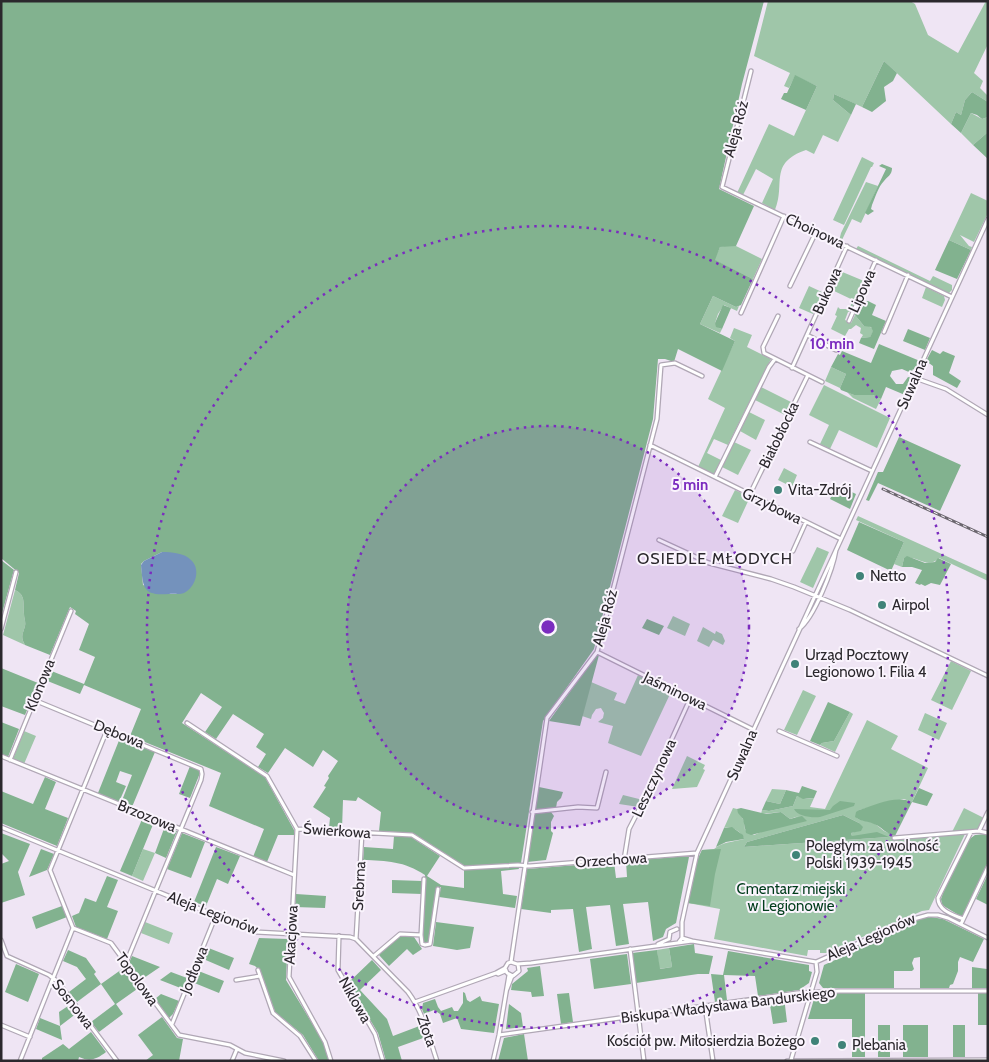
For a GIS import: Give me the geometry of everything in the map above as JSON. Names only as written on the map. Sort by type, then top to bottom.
[{"type":"street","name":"Aleja Róż","points":[[722,187],[751,71]]},
{"type":"street","name":"Choinowa","points":[[722,187],[952,297]]},
{"type":"street","points":[[741,313],[784,216]]},
{"type":"street","name":"Suwalna","points":[[681,932],[697,853],[988,219]]},
{"type":"street","points":[[790,286],[816,232]]},
{"type":"street","name":"Bukowa","points":[[792,368],[847,246]]},
{"type":"street","name":"Lipowa","points":[[849,321],[876,260]]},
{"type":"street","points":[[884,332],[908,275]]},
{"type":"street","points":[[778,316],[763,349],[765,354],[822,382]]},
{"type":"street","points":[[806,335],[836,350]]},
{"type":"street","points":[[715,477],[769,366],[775,359]]},
{"type":"street","name":"Aleja Róż","points":[[511,962],[547,718],[597,652],[656,419],[661,365],[675,363],[702,376]]},
{"type":"street","name":"Białobłocka","points":[[750,494],[808,375]]},
{"type":"street","points":[[915,378],[946,389],[988,415]]},
{"type":"street","points":[[810,442],[872,472]]},
{"type":"street","name":"Grzybowa","points":[[650,445],[841,539]]},
{"type":"street","points":[[792,551],[806,522]]},
{"type":"street","points":[[659,540],[709,563],[781,582],[835,604],[988,676]]},
{"type":"street","name":"Suwalna","points":[[799,630],[806,622],[833,567],[837,549]]},
{"type":"street","points":[[1,629],[16,572]]},
{"type":"street","name":"Klonowa","points":[[10,760],[71,611]]},
{"type":"street","name":"Jaśminowa","points":[[597,652],[754,730]]},
{"type":"street","name":"Leszczynowa","points":[[624,860],[629,829],[690,698]]},
{"type":"street","name":"Dębowa","points":[[34,700],[199,767],[202,771],[200,780],[180,830]]},
{"type":"street","name":"Świerkowa","points":[[187,723],[268,776],[297,829],[415,836],[462,868],[524,866]]},
{"type":"street","points":[[20,1061],[73,928],[50,870],[107,730]]},
{"type":"street","points":[[779,731],[837,756]]},
{"type":"street","name":"Brzozowa","points":[[1,756],[294,875]]},
{"type":"street","points":[[532,812],[578,807],[597,808],[606,772]]},
{"type":"street","points":[[979,831],[988,812]]},
{"type":"street","name":"Aleja Legionów","points":[[1,827],[259,932],[339,936],[356,939]]},
{"type":"street","name":"Akacjowa","points":[[297,829],[289,978],[325,1042],[331,1061]]},
{"type":"street","points":[[126,963],[180,830]]},
{"type":"street","points":[[894,838],[979,831],[988,833]]},
{"type":"street","points":[[964,920],[942,909],[938,904],[938,898],[971,832]]},
{"type":"street","name":"Srebrna","points":[[356,939],[362,833]]},
{"type":"street","name":"Orzechowa","points":[[524,866],[624,860],[697,853]]},
{"type":"street","points":[[961,924],[988,867]]},
{"type":"street","points":[[424,879],[421,935],[422,944],[425,945],[430,944],[438,889]]},
{"type":"street","name":"Jodłowa","points":[[171,1025],[216,915]]},
{"type":"street","name":"Aleja Legionów","points":[[682,938],[816,962],[922,915],[940,915],[988,938]]},
{"type":"street","points":[[672,943],[669,939],[670,932],[677,929],[682,922]]},
{"type":"street","name":"Topolowa","points":[[73,928],[112,943],[179,1035],[230,1045],[245,1053],[284,1061]]},
{"type":"street","points":[[356,939],[374,956],[415,1002],[496,973],[505,969],[508,963],[511,962],[518,966],[679,942],[682,938],[681,932],[677,929]]},
{"type":"street","points":[[374,956],[398,935],[421,935]]},
{"type":"street","name":"Niklowa","points":[[339,936],[338,970],[375,1034],[383,1061]]},
{"type":"street","points":[[658,945],[669,939]]},
{"type":"street","name":"Sosnowa","points":[[1,940],[7,956],[54,978],[117,1061]]},
{"type":"street","name":"Aleja Legionów","points":[[679,942],[692,941]]},
{"type":"street","points":[[630,949],[644,1061]]},
{"type":"street","points":[[822,959],[823,954]]},
{"type":"street","points":[[791,1060],[817,971],[816,962]]},
{"type":"street","points":[[510,976],[518,973],[518,966]]},
{"type":"street","points":[[505,969],[510,976]]},
{"type":"street","points":[[258,970],[273,1013],[300,1036],[316,1061]]},
{"type":"street","points":[[236,980],[260,976]]},
{"type":"street","points":[[493,1061],[510,976]]},
{"type":"street","name":"Biskupa Władysława Bandurskiego","points":[[499,1035],[797,993],[988,990]]},
{"type":"street","name":"Złota","points":[[415,1002],[420,1010],[438,1061]]},
{"type":"street","points":[[705,1006],[712,1061]]},
{"type":"street","points":[[1,1026],[30,1037]]},
{"type":"street","points":[[232,1061],[237,1049]]},
{"type":"street","points":[[787,1061],[988,1060]]},
{"type":"green space","points":[[1,1],[764,1],[742,84],[719,189],[754,206],[736,246],[720,247],[715,260],[753,279],[741,305],[736,307],[713,296],[700,324],[735,341],[722,371],[678,349],[674,362],[658,359],[653,419],[594,649],[543,721],[521,863],[464,866],[413,833],[379,831],[381,812],[358,797],[356,801],[343,800],[342,829],[329,828],[330,818],[313,807],[326,787],[324,786],[329,778],[328,776],[338,761],[323,750],[313,767],[285,748],[268,773],[258,767],[266,754],[256,747],[264,734],[233,714],[216,739],[205,732],[222,707],[201,693],[182,723],[265,777],[294,830],[294,835],[278,835],[267,862],[253,857],[264,829],[209,806],[221,773],[130,736],[141,709],[84,685],[80,694],[45,680],[49,670],[84,684],[95,657],[79,650],[89,624],[75,614],[76,611],[70,607],[50,655],[25,645],[22,637],[25,624],[23,600],[21,594],[15,590],[19,573],[1,558]],"holes":[[[162,552],[177,594],[169,594],[143,585],[141,564]]]},
{"type":"green space","points":[[768,1],[910,1],[915,4],[928,35],[958,53],[986,1],[988,1],[988,44],[974,73],[983,81],[980,88],[988,96],[988,102],[972,92],[965,100],[961,115],[956,112],[951,124],[884,61],[862,107],[834,94],[833,100],[851,115],[838,142],[823,135],[814,154],[806,150],[794,155],[787,161],[780,175],[778,200],[775,210],[762,203],[773,179],[756,169],[743,195],[737,193],[769,124],[794,136],[817,86],[795,76],[789,88],[784,86],[790,73],[754,56]]},
{"type":"green space","points":[[884,61],[897,73],[893,81],[884,87],[886,101],[872,112],[862,107]]},
{"type":"green space","points":[[795,75],[817,86],[806,110],[781,99],[784,93],[787,93]]},
{"type":"green space","points":[[972,92],[988,102],[988,117],[982,119],[971,113],[961,133],[951,124],[956,112],[961,115],[965,100]]},
{"type":"green space","points":[[834,94],[856,104],[851,115],[833,100]]},
{"type":"green space","points":[[971,113],[982,119],[988,117],[988,132],[973,145],[961,133]]},
{"type":"green space","points":[[988,132],[988,159],[973,145]]},
{"type":"green space","points":[[862,157],[874,163],[844,225],[833,220]]},
{"type":"green space","points":[[882,164],[892,168],[891,172],[877,193],[871,209],[874,211],[868,215],[865,213],[886,169],[879,166]]},
{"type":"green space","points":[[866,182],[878,186],[861,223],[852,219],[841,242],[839,241],[841,233]]},
{"type":"green space","points":[[971,193],[988,201],[988,213],[974,242],[960,235],[972,247],[971,250],[949,240]]},
{"type":"green space","points":[[949,240],[971,250],[957,279],[935,270]]},
{"type":"green space","points":[[736,246],[762,259],[753,279],[714,260],[720,247]]},
{"type":"green space","points":[[858,246],[930,281],[933,276],[952,285],[952,290],[946,293],[856,249]]},
{"type":"green space","points":[[840,271],[864,281],[845,320],[851,323],[855,315],[864,326],[869,326],[873,329],[870,337],[861,338],[863,335],[860,333],[861,328],[856,325],[849,329],[845,336],[831,329],[837,316],[835,315],[838,307],[840,309],[849,309],[853,300],[832,290]]},
{"type":"green space","points":[[809,286],[824,293],[813,314],[799,308]]},
{"type":"green space","points":[[926,287],[944,296],[945,300],[942,307],[922,298]]},
{"type":"green space","points":[[713,296],[736,307],[739,306],[737,311],[724,305],[715,323],[722,329],[720,333],[700,324]]},
{"type":"green space","points":[[868,301],[876,305],[872,315],[886,321],[874,349],[859,343],[861,338],[870,337],[873,331],[871,327],[864,326],[855,315],[860,303]]},
{"type":"green space","points":[[723,305],[731,308],[722,329],[716,327],[715,323]]},
{"type":"green space","points":[[734,328],[752,335],[747,347],[771,359],[728,445],[714,439],[707,453],[721,460],[714,475],[698,467],[725,408],[708,399],[735,341],[730,338]]},
{"type":"green space","points":[[908,329],[930,338],[925,350],[903,341]]},
{"type":"green space","points":[[879,344],[920,361],[916,371],[913,369],[911,373],[902,369],[892,371],[890,376],[896,384],[903,384],[908,377],[912,378],[905,395],[886,387],[881,399],[873,395],[854,395],[841,390],[840,388],[846,374],[831,367],[838,354],[840,355],[842,351],[871,363]]},
{"type":"green space","points":[[932,350],[940,354],[943,351],[955,356],[949,373],[961,381],[957,388],[933,375],[933,366],[926,361]]},
{"type":"green space","points":[[831,367],[846,374],[840,388],[825,381]]},
{"type":"green space","points":[[824,385],[890,418],[877,448],[839,430],[830,449],[820,444],[829,425],[809,415]]},
{"type":"green space","points":[[761,387],[793,403],[787,416],[755,400]]},
{"type":"green space","points":[[847,392],[854,395],[871,394],[881,399],[876,409],[853,398]]},
{"type":"green space","points":[[749,412],[765,420],[756,440],[740,431]]},
{"type":"green space","points":[[899,437],[961,465],[940,511],[878,483],[869,501],[866,500],[878,472],[883,472]]},
{"type":"green space","points":[[734,442],[751,450],[738,475],[722,467]]},
{"type":"green space","points":[[784,468],[797,475],[792,487],[778,480]]},
{"type":"green space","points":[[837,485],[856,494],[850,509],[830,499]]},
{"type":"green space","points":[[735,490],[750,497],[738,523],[722,516]]},
{"type":"green space","points":[[858,516],[988,575],[988,581],[939,558],[930,563],[913,558],[904,558],[902,567],[894,564],[904,542],[856,520]]},
{"type":"green space","points":[[859,522],[904,542],[891,571],[847,550]]},
{"type":"green space","points":[[817,547],[829,552],[813,588],[800,582]]},
{"type":"green space","points":[[907,556],[925,563],[935,562],[938,558],[951,564],[940,585],[931,583],[925,586],[915,583],[922,570],[902,567],[904,558]]},
{"type":"green space","points":[[1,560],[14,570],[1,617]]},
{"type":"green space","points":[[15,590],[21,594],[23,600],[25,624],[22,638],[25,645],[3,635]]},
{"type":"green space","points":[[673,616],[690,624],[685,636],[667,628]]},
{"type":"green space","points":[[647,619],[664,626],[659,635],[642,628]]},
{"type":"green space","points":[[703,627],[715,634],[716,631],[722,634],[725,641],[723,645],[713,640],[709,647],[697,641]]},
{"type":"green space","points":[[597,654],[599,655],[580,726],[549,721]]},
{"type":"green space","points":[[951,661],[971,671],[952,710],[931,700]]},
{"type":"green space","points":[[1,668],[38,683],[25,715],[1,706]]},
{"type":"green space","points":[[638,675],[671,692],[641,756],[608,743],[613,726],[598,722],[603,718],[604,713],[601,708],[596,709],[591,719],[582,716],[591,682],[617,693],[614,700],[625,704]]},
{"type":"green space","points":[[803,690],[816,696],[797,735],[784,730]]},
{"type":"green space","points":[[828,702],[850,712],[834,741],[820,745],[810,741]]},
{"type":"green space","points":[[850,712],[853,714],[835,752],[820,745],[834,741]]},
{"type":"green space","points":[[925,713],[947,723],[939,740],[918,730]]},
{"type":"green space","name":"Cmentarz miejski w Legionowie","points":[[867,720],[898,736],[891,749],[928,768],[912,802],[904,799],[859,810],[856,817],[874,823],[884,831],[895,836],[892,837],[893,839],[965,834],[929,910],[922,911],[826,953],[820,953],[820,950],[808,950],[807,956],[714,939],[720,909],[688,903],[697,861],[702,850],[714,849],[724,844],[744,839],[736,830],[724,828],[733,808],[737,809],[744,821],[745,830],[754,835],[799,816],[790,819],[781,812],[761,814],[762,810],[769,811],[793,806],[797,796],[806,799],[814,798],[810,807],[825,809]],"holes":[[[843,815],[859,823],[861,830],[851,833],[852,836],[889,837],[744,847],[747,842]]]},
{"type":"green space","points":[[1,722],[19,729],[8,757],[1,754]]},
{"type":"green space","points":[[24,731],[36,736],[24,764],[13,759]]},
{"type":"green space","points":[[120,738],[155,752],[132,807],[121,803],[132,775],[120,771],[116,782],[126,786],[119,802],[98,793]]},
{"type":"green space","points":[[687,756],[705,765],[703,769],[705,770],[697,787],[672,789]]},
{"type":"green space","points":[[190,766],[199,769],[200,773],[190,798],[179,794]]},
{"type":"green space","points":[[45,777],[56,782],[45,809],[68,818],[57,846],[1,823],[1,791],[33,804]]},
{"type":"green space","points":[[802,786],[817,791],[814,798],[803,799],[797,796],[793,806],[769,811],[762,810],[766,801],[780,804],[786,790],[799,793]]},
{"type":"green space","points":[[539,787],[563,792],[556,808],[535,811]]},
{"type":"green space","points":[[919,788],[933,794],[927,806],[912,802]]},
{"type":"green space","points":[[772,789],[786,790],[780,804],[766,801]]},
{"type":"green space","points":[[623,795],[643,800],[639,807],[619,804]]},
{"type":"green space","points":[[892,800],[912,802],[895,836],[877,825],[855,817],[856,812],[859,810]]},
{"type":"green space","points":[[840,801],[855,803],[854,806],[820,817],[805,816],[794,809],[830,810]]},
{"type":"green space","points":[[741,808],[766,814],[781,812],[790,819],[802,816],[807,821],[751,835],[746,833],[743,819],[738,813],[737,809]]},
{"type":"green space","points":[[964,808],[984,818],[978,831],[952,832]]},
{"type":"green space","points":[[551,812],[554,816],[551,822],[551,831],[553,833],[546,860],[527,862],[535,814]]},
{"type":"green space","points":[[843,815],[863,827],[861,831],[851,833],[852,836],[877,832],[889,837],[744,847],[747,842]]},
{"type":"green space","points":[[143,817],[154,822],[132,876],[120,871]]},
{"type":"green space","points":[[165,826],[177,831],[166,858],[155,853]]},
{"type":"green space","points":[[732,827],[743,835],[744,839],[726,842],[716,847],[724,828]]},
{"type":"green space","points":[[1,833],[30,844],[18,872],[25,895],[1,903],[1,864],[9,861],[1,853]]},
{"type":"green space","points":[[182,833],[205,842],[191,878],[167,869]]},
{"type":"green space","points":[[988,834],[988,862],[962,917],[942,905],[941,899],[947,881],[968,840],[975,835]]},
{"type":"green space","points":[[394,836],[411,837],[440,856],[427,876],[441,885],[464,888],[464,869],[518,866],[519,869],[501,871],[503,894],[517,896],[515,908],[439,897],[441,887],[437,888],[429,942],[424,942],[422,938],[425,875],[402,864],[388,861],[363,860],[364,847],[393,849]]},
{"type":"green space","points":[[216,847],[240,856],[228,884],[217,879],[206,906],[194,902]]},
{"type":"green space","points":[[41,849],[54,854],[47,870],[29,877]]},
{"type":"green space","points":[[143,849],[155,853],[143,881],[132,876]]},
{"type":"green space","points":[[721,849],[710,906],[688,903],[697,861],[702,850]]},
{"type":"green space","points":[[688,856],[676,923],[666,929],[663,937],[653,941],[648,902],[623,904],[629,944],[616,946],[610,905],[586,907],[592,949],[579,952],[573,909],[551,910],[551,913],[521,909],[527,869],[614,862],[616,878],[627,877],[626,861]]},
{"type":"green space","points":[[988,874],[988,905],[976,899]]},
{"type":"green space","points":[[107,876],[118,880],[107,907],[118,911],[107,939],[76,927],[72,916],[79,913],[85,898],[96,902]]},
{"type":"green space","points":[[392,880],[422,881],[422,894],[392,893]]},
{"type":"green space","points":[[296,894],[326,896],[325,908],[295,907]]},
{"type":"green space","points":[[62,906],[67,917],[36,929],[32,917]]},
{"type":"green space","points":[[931,917],[943,919],[984,939],[973,962],[960,957],[958,971],[953,984],[949,988],[920,988],[920,957],[914,958],[912,963],[914,969],[912,971],[894,971],[894,988],[823,988],[819,983],[824,965],[857,950],[857,947],[918,919]]},
{"type":"green space","points":[[145,922],[173,933],[169,944],[141,933]]},
{"type":"green space","points":[[436,922],[474,927],[470,948],[457,950],[433,946]]},
{"type":"green space","points":[[400,936],[414,937],[422,949],[413,955],[407,949],[389,966],[379,955]]},
{"type":"green space","points":[[259,938],[288,939],[286,980],[324,1043],[329,1061],[319,1061],[303,1035],[275,1012],[260,971],[255,966],[249,964]]},
{"type":"green space","points":[[694,944],[695,953],[713,956],[709,974],[636,983],[632,953],[657,950],[660,969],[672,967],[669,948]]},
{"type":"green space","points":[[206,947],[234,958],[229,970],[201,958]]},
{"type":"green space","points":[[669,948],[672,967],[659,969],[657,950]]},
{"type":"green space","points":[[68,950],[86,958],[96,972],[94,974],[101,984],[77,1002],[69,992],[86,979],[77,967],[63,961]]},
{"type":"green space","points":[[728,951],[809,965],[809,971],[812,972],[809,983],[799,990],[758,996],[755,976],[724,975],[727,1000],[715,1002],[711,974],[723,975]]},
{"type":"green space","points":[[627,954],[631,984],[594,989],[590,959]]},
{"type":"green space","points":[[132,956],[160,967],[141,980],[129,963]]},
{"type":"green space","points":[[372,960],[381,970],[360,990],[387,1019],[393,1036],[422,1025],[426,1037],[398,1047],[402,1061],[386,1061],[378,1033],[348,983]]},
{"type":"green space","points":[[16,964],[39,974],[28,1002],[5,992]]},
{"type":"green space","points":[[540,966],[544,996],[532,997],[531,992],[511,990],[512,984],[528,971],[527,968]]},
{"type":"green space","points":[[125,967],[140,987],[116,1004],[123,1014],[99,1032],[91,1022],[115,1004],[101,984]]},
{"type":"green space","points":[[972,967],[987,969],[987,988],[972,988]]},
{"type":"green space","points":[[196,970],[224,981],[219,993],[192,982]]},
{"type":"green space","points":[[171,972],[187,978],[183,989],[160,980]]},
{"type":"green space","points":[[463,992],[470,1002],[480,996],[482,1001],[499,1004],[494,1033],[461,1029],[457,1018],[443,1023],[440,1014],[434,1010],[424,1014],[422,1009],[423,1003],[435,999],[441,1011],[452,1007],[454,1011],[458,1011],[463,1003]]},
{"type":"green space","points":[[569,993],[573,1022],[561,1024],[557,994]]},
{"type":"green space","points":[[822,993],[865,993],[865,1057],[852,1057],[852,1019],[808,1019],[814,999]]},
{"type":"green space","points":[[978,993],[988,993],[988,1025],[978,1025]]},
{"type":"green space","points":[[161,994],[179,1001],[169,1018],[155,999]]},
{"type":"green space","points":[[784,997],[787,1022],[773,1024],[769,999]]},
{"type":"green space","points":[[71,1004],[77,1013],[60,1026],[59,1012]]},
{"type":"green space","points":[[509,1004],[521,1013],[523,1027],[506,1029]]},
{"type":"green space","points":[[162,1017],[177,1038],[183,1039],[179,1061],[145,1061],[153,1055],[138,1035]]},
{"type":"green space","points":[[40,1018],[60,1026],[62,1040],[36,1029]]},
{"type":"green space","points":[[878,1025],[890,1025],[890,1057],[878,1057]]},
{"type":"green space","points":[[903,1025],[928,1025],[928,1057],[903,1057]]},
{"type":"green space","points":[[953,1025],[965,1025],[965,1057],[953,1057]]},
{"type":"green space","points":[[91,1032],[106,1052],[100,1056],[93,1059],[79,1057],[78,1061],[42,1061],[42,1058],[63,1044],[69,1049]]},
{"type":"green space","points":[[524,1034],[528,1061],[498,1061],[504,1038]]},
{"type":"water","points":[[162,552],[182,554],[194,564],[196,578],[192,587],[184,593],[154,594],[146,589],[141,565],[144,561]]},
{"type":"railway","points":[[883,489],[988,537]]},
{"type":"place","name":"Vita-Zdrój","points":[[778,490]]},
{"type":"place","name":"Netto","points":[[860,576]]},
{"type":"place","name":"Airpol","points":[[882,605]]},
{"type":"place","name":"Urząd Pocztowy Legionowo 1. Filia 4","points":[[795,664]]},
{"type":"place","name":"Poległym za wolność Polski 1939-1945","points":[[796,855]]},
{"type":"place","name":"Kościół pw. Miłosierdzia Bożego","points":[[815,1041]]},
{"type":"place","name":"Plebania","points":[[842,1045]]},
{"type":"district","name":"OSIEDLE MŁODYCH","points":[[715,558]]}]
